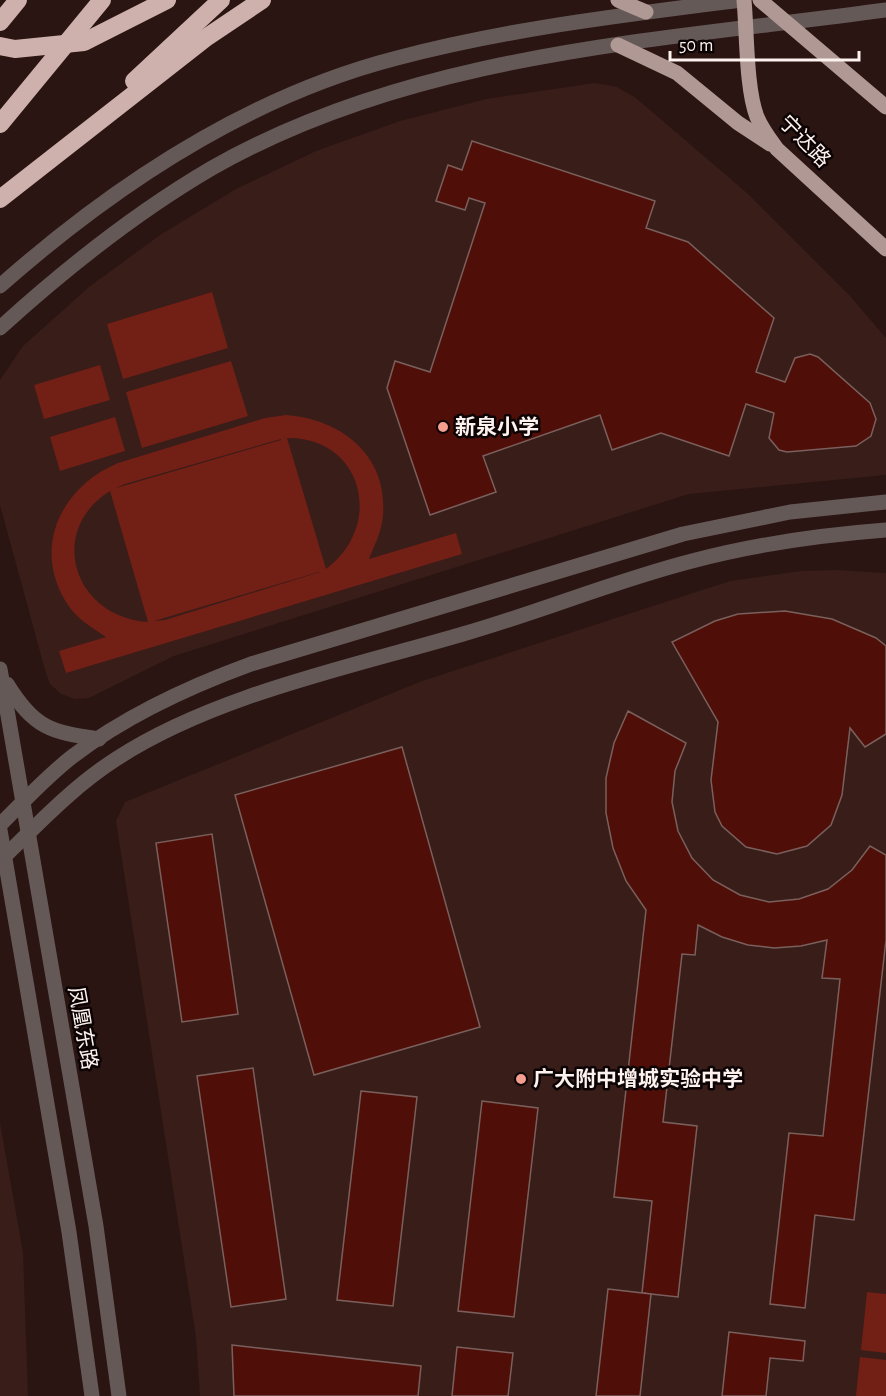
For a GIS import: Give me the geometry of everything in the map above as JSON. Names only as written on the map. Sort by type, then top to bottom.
[{"type":"highway","points":[[0,22],[18,0]]},
{"type":"highway","points":[[0,124],[102,0]]},
{"type":"highway","points":[[0,46],[15,49],[84,42],[167,0]]},
{"type":"highway","points":[[40,168],[221,0]]},
{"type":"highway","points":[[0,199],[207,37],[262,0]]},
{"type":"main road","points":[[618,0],[646,12]]},
{"type":"main road","name":"宁达路","points":[[743,0],[756,115],[777,149],[886,249]]},
{"type":"main road","points":[[760,0],[886,107]]},
{"type":"main road","points":[[618,45],[677,73],[748,130],[777,149]]},
{"type":"street","points":[[0,286],[42,249],[147,172],[260,110],[328,81],[395,58],[550,26],[743,0]]},
{"type":"street","points":[[1,328],[62,273],[124,225],[214,167],[275,137],[338,111],[481,69],[618,45],[886,10]]},
{"type":"street","points":[[0,825],[73,757],[155,704],[195,684],[240,668],[663,540],[790,512],[886,502]]},
{"type":"street","points":[[4,857],[73,790],[116,758],[191,719],[241,700],[478,630],[692,561],[793,539],[886,530]]},
{"type":"street","points":[[1,673],[22,709],[36,721],[49,728],[73,735],[99,739]]},
{"type":"street","name":"凤凰东路","points":[[1,673],[107,1296],[119,1396]]},
{"type":"street","points":[[0,831],[69,1232],[92,1396]]},
{"type":"shaded area","name":"新泉小学","points":[[595,83],[617,87],[636,98],[747,193],[850,296],[886,338],[886,475],[689,494],[174,656],[89,698],[75,699],[61,694],[50,684],[45,670],[0,505],[0,380],[23,346],[89,287],[160,235],[236,189],[316,151],[400,121],[486,99]]},
{"type":"shaded area","points":[[212,292],[228,348],[123,379],[107,324]]},
{"type":"shaded area","points":[[231,361],[248,416],[142,448],[126,392]]},
{"type":"shaded area","points":[[100,365],[110,400],[44,419],[34,385]]},
{"type":"shaded area","points":[[286,415],[325,424],[357,444],[369,458],[378,475],[383,494],[383,515],[380,532],[369,559],[456,533],[462,554],[66,673],[59,651],[106,637],[74,613],[58,586],[52,565],[52,544],[57,523],[66,505],[80,488],[97,474],[118,463],[265,418]],"holes":[[[287,438],[313,442],[333,452],[348,467],[357,487],[360,508],[355,530],[344,551],[326,569]],[[281,439],[116,488],[125,484]],[[110,491],[148,622],[122,617],[102,605],[87,589],[77,570],[74,549],[79,528],[90,508]],[[320,572],[165,620],[154,621]]]},
{"type":"shaded area","points":[[115,417],[125,451],[60,471],[50,437]]},
{"type":"shaded area","name":"广大附中增城实验中学","points":[[837,570],[886,573],[886,1396],[200,1396],[196,1337],[116,821],[125,802],[422,681],[730,581],[801,571]]},
{"type":"shaded area","points":[[0,1123],[23,1252],[28,1396],[0,1396]]},
{"type":"shaded area","points":[[867,1292],[886,1294],[886,1353],[861,1350]]},
{"type":"shaded area","points":[[860,1357],[886,1360],[886,1396],[856,1396]]},
{"type":"building","points":[[472,141],[655,201],[646,228],[688,242],[774,318],[756,372],[785,382],[795,358],[810,354],[818,357],[870,403],[876,419],[871,436],[856,446],[787,452],[779,450],[769,438],[774,413],[746,404],[729,456],[661,433],[612,450],[600,415],[483,456],[496,492],[430,515],[387,388],[395,361],[430,372],[485,203],[469,198],[465,210],[436,201],[448,165],[462,170]]},
{"type":"building","points":[[785,611],[832,619],[876,638],[886,646],[886,734],[865,747],[850,728],[842,795],[831,825],[807,846],[777,854],[746,847],[722,826],[715,812],[711,780],[718,722],[672,642],[715,621],[738,614]]},
{"type":"building","points":[[628,711],[686,743],[675,771],[672,802],[678,831],[692,858],[713,880],[740,895],[769,902],[799,899],[828,889],[852,870],[870,846],[886,855],[886,940],[854,1220],[815,1215],[805,1308],[770,1304],[789,1133],[823,1136],[840,979],[822,978],[827,940],[801,946],[774,948],[748,945],[722,937],[698,925],[695,955],[682,954],[663,1122],[697,1126],[678,1297],[642,1293],[652,1201],[614,1197],[646,910],[626,881],[613,848],[606,813],[606,778],[614,743]]},
{"type":"building","points":[[402,747],[480,1027],[314,1075],[235,795]]},
{"type":"building","points":[[212,834],[238,1014],[182,1022],[156,843]]},
{"type":"building","points":[[253,1068],[286,1299],[231,1307],[197,1076]]},
{"type":"building","points":[[361,1091],[417,1097],[393,1306],[337,1300]]},
{"type":"building","points":[[482,1101],[538,1108],[514,1317],[458,1311]]},
{"type":"building","points":[[608,1289],[651,1294],[640,1396],[596,1396]]},
{"type":"building","points":[[729,1332],[805,1341],[803,1361],[770,1358],[766,1396],[722,1396]]},
{"type":"building","points":[[232,1345],[421,1366],[418,1396],[234,1396]]},
{"type":"building","points":[[457,1347],[513,1353],[508,1396],[452,1396]]},
{"type":"place","name":"新泉小学","points":[[443,427]]},
{"type":"place","name":"广大附中增城实验中学","points":[[521,1079]]}]
